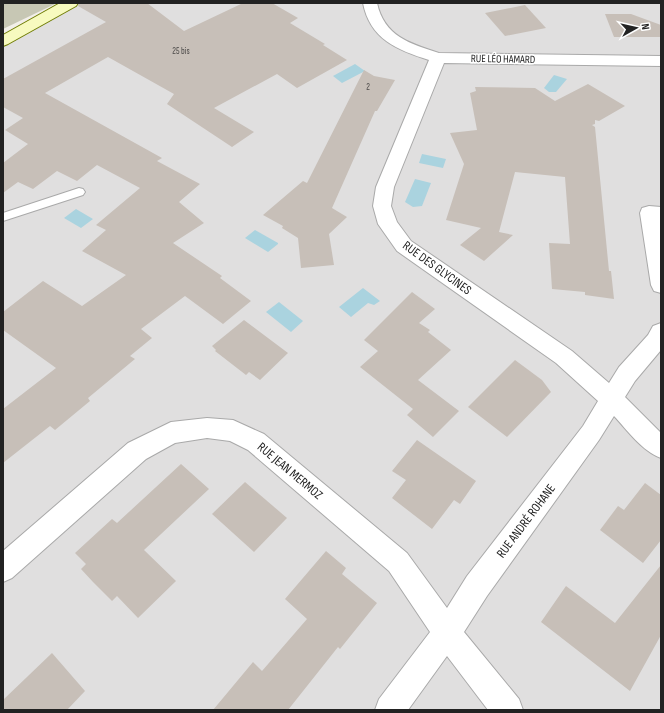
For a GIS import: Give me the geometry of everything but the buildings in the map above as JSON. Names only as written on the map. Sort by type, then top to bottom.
[{"type":"main road","points":[[3,41],[71,3]]},
{"type":"street","name":"RUE LÉO HAMARD","points":[[370,3],[374,18],[380,29],[392,39],[417,51],[438,58],[661,61]]},
{"type":"street","name":"RUE DES GLYCINES","points":[[438,58],[385,187],[382,206],[388,224],[404,246],[564,357],[612,400],[650,439],[661,447]]},
{"type":"street","points":[[655,213],[661,285]]},
{"type":"street","name":"RUE ANDRÉ ROHANE","points":[[390,710],[447,633],[477,586],[591,433],[627,374],[656,341],[661,332]]},
{"type":"street","name":"RUE JEAN MERMOZ","points":[[3,569],[137,451],[171,433],[207,428],[233,431],[256,442],[398,562],[447,633],[508,710]]},
{"type":"lane","points":[[3,217],[79,192]]},
{"type":"shaded area","points":[[3,3],[57,3],[3,29]]},
{"type":"shaded area","points":[[73,3],[661,3],[661,710],[3,710],[3,37]]},
{"type":"water","points":[[355,64],[365,71],[342,83],[333,76]]},
{"type":"water","points":[[554,75],[567,79],[556,92],[549,92],[544,88]]},
{"type":"water","points":[[422,154],[446,159],[443,168],[419,163]]},
{"type":"water","points":[[415,179],[431,183],[422,206],[413,207],[405,202]]},
{"type":"water","points":[[76,209],[93,219],[81,228],[64,218]]},
{"type":"water","points":[[255,230],[278,244],[268,252],[245,238]]},
{"type":"water","points":[[363,288],[380,301],[374,305],[368,303],[351,317],[339,307]]},
{"type":"water","points":[[279,302],[303,321],[291,332],[266,312]]}]
